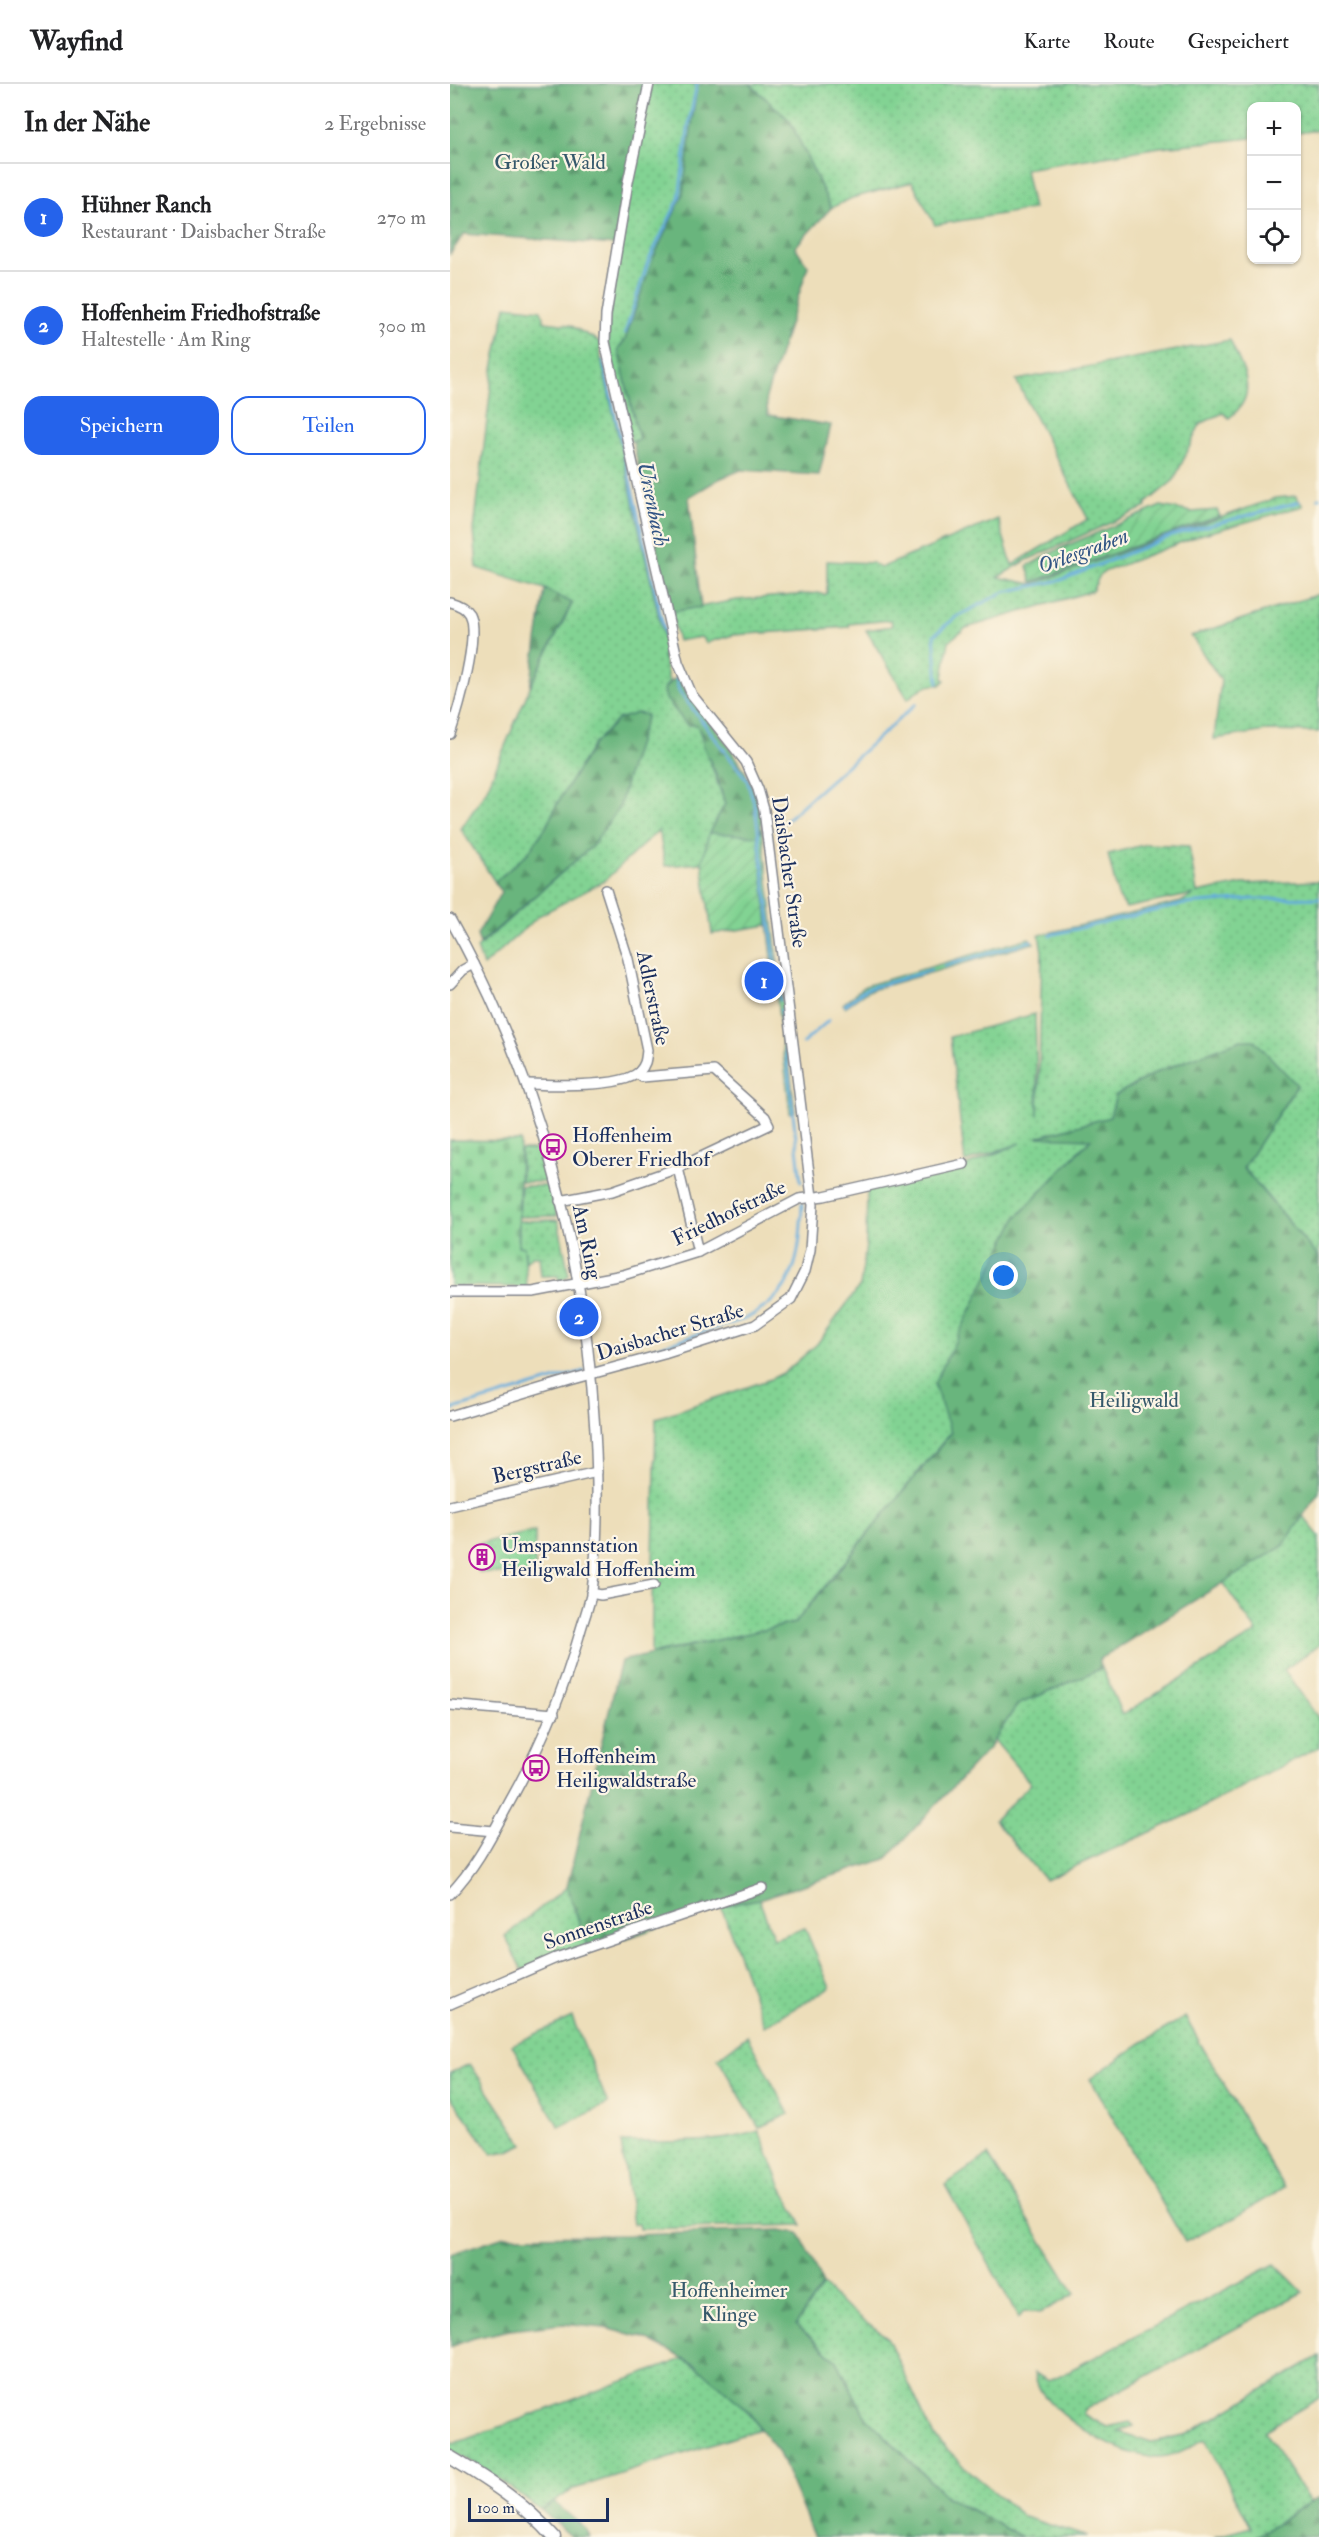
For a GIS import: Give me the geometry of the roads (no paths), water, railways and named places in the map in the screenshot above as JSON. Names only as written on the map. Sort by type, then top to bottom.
[{"type":"main road","points":[[450,2457],[498,2486],[541,2522],[554,2537]]},
{"type":"street","name":"Daisbacher Straße","points":[[450,1416],[569,1380],[592,1376],[755,1325],[791,1299],[805,1271],[810,1250],[812,1196],[764,810],[746,762],[692,695],[678,662],[605,342],[606,315],[628,182],[649,84]]},
{"type":"street","points":[[450,602],[464,608],[469,614],[471,630],[461,702],[450,734]]},
{"type":"street","name":"Adlerstraße","points":[[527,1084],[572,1085],[626,1079],[638,1073],[646,1063],[648,1050],[627,959],[606,890]]},
{"type":"street","name":"Am Ring","points":[[450,919],[494,1003],[527,1084],[560,1201],[579,1283],[592,1376],[597,1472],[597,1532],[591,1593],[554,1714],[533,1759],[470,1873],[450,1894]]},
{"type":"street","points":[[450,984],[463,970],[474,964]]},
{"type":"street","points":[[560,1201],[612,1191],[678,1168],[769,1125],[765,1117],[714,1071],[642,1077],[638,1073]]},
{"type":"street","points":[[812,1196],[824,1196],[964,1164]]},
{"type":"street","points":[[678,1168],[698,1252]]},
{"type":"street","name":"Friedhofstraße","points":[[450,1292],[533,1292],[623,1275],[698,1252],[799,1199],[812,1196]]},
{"type":"street","name":"Bergstraße","points":[[450,1506],[597,1472]]},
{"type":"street","points":[[591,1593],[601,1595],[654,1585]]},
{"type":"street","points":[[450,1705],[554,1714]]},
{"type":"street","points":[[450,1827],[494,1831]]},
{"type":"street","name":"Sonnenstraße","points":[[450,2004],[556,1958],[762,1888]]},
{"type":"waterway","name":"Ursenbach","points":[[625,333],[648,262],[679,199],[689,123],[697,84]]},
{"type":"waterway","name":"Ursenbach","points":[[604,360],[670,656]]},
{"type":"waterway","name":"Orlesgraben","points":[[938,683],[934,635],[956,617],[1004,592],[1061,580],[1176,534],[1299,502]]},
{"type":"waterway","points":[[676,678],[679,691],[747,780],[755,806],[780,1000]]},
{"type":"waterway","name":"Orlesgraben","points":[[776,829],[916,704]]},
{"type":"waterway","points":[[1050,935],[1185,904],[1253,899],[1319,898]]},
{"type":"waterway","points":[[944,966],[1031,941]]},
{"type":"waterway","points":[[845,1005],[866,989],[931,970]]},
{"type":"waterway","points":[[781,1010],[801,1182]]},
{"type":"waterway","points":[[803,1043],[829,1020]]},
{"type":"waterway","points":[[599,1366],[745,1319],[776,1298],[792,1272],[797,1257],[802,1204]]},
{"type":"waterway","points":[[450,1410],[584,1371]]},
{"type":"place","name":"Hühner Ranch","points":[[764,981]]},
{"type":"place","name":"Hoffenheim Oberer Friedhof","points":[[553,1147]]},
{"type":"place","name":"Hoffenheim Friedhofstraße","points":[[579,1317]]},
{"type":"place","name":"Umspannstation Heiligwald Hoffenheim","points":[[482,1557]]},
{"type":"place","name":"Hoffenheim Heiligwaldstraße","points":[[536,1768]]},
{"type":"park label","name":"Großer Wald","points":[[550,162]]},
{"type":"park label","name":"Heiligwald","points":[[1134,1400]]},
{"type":"park label","name":"Hoffenheimer Klinge","points":[[729,2302]]}]
